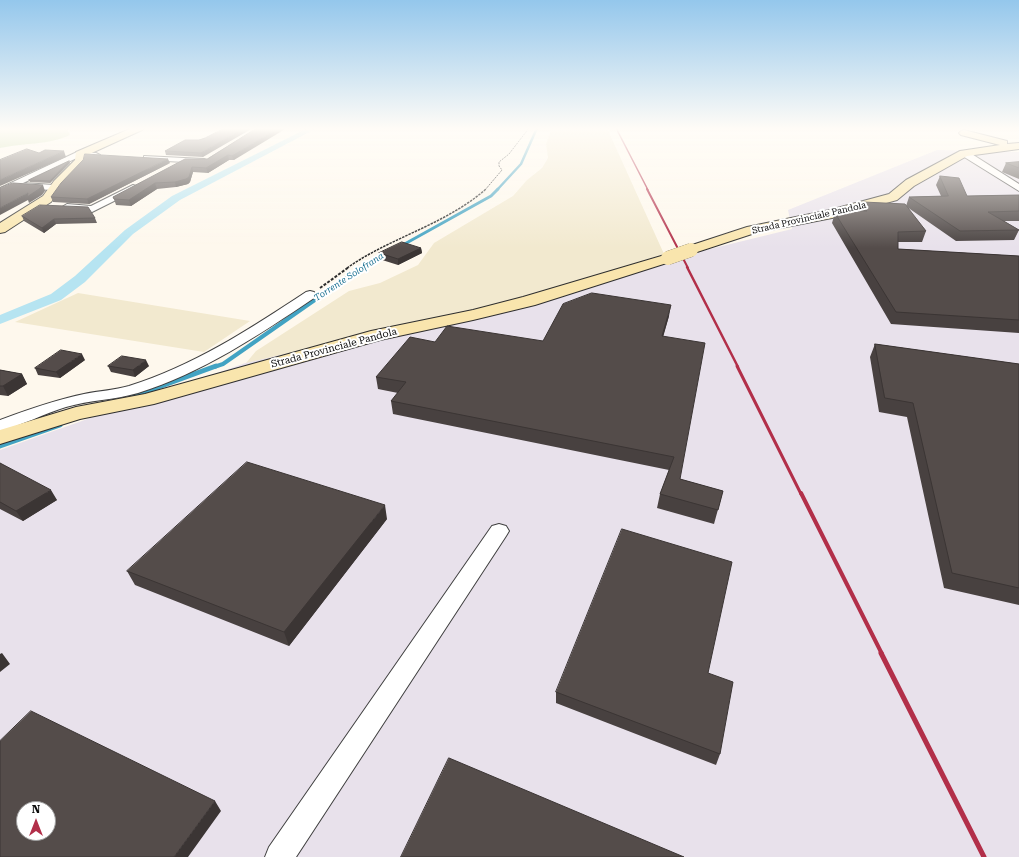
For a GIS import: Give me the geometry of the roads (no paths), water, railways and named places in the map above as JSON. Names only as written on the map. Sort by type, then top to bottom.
[{"type":"street","points":[[0,191],[50,168]]},
{"type":"street","points":[[0,230],[47,199],[54,188],[73,168]]},
{"type":"street","name":"Strada Provinciale Pandola","points":[[0,437],[76,414],[147,400],[370,337],[473,315],[529,301],[752,230],[832,214],[893,197],[910,182],[937,168]]},
{"type":"street","points":[[988,168],[1019,188]]},
{"type":"street","points":[[38,205],[92,209],[142,183]]},
{"type":"street","points":[[0,185],[54,188]]},
{"type":"street","points":[[0,426],[34,413],[95,396],[136,389],[169,376],[217,353],[255,331],[310,295]]},
{"type":"street","points":[[279,857],[324,787],[453,601],[499,531]]},
{"type":"waterway","name":"Torrente Solofrana","points":[[0,320],[56,297],[80,279],[129,232],[176,198],[235,168]]},
{"type":"waterway","name":"Torrente Solofrana","points":[[497,190],[517,168]]},
{"type":"waterway","name":"Torrente Solofrana","points":[[401,246],[491,196],[497,190]]},
{"type":"waterway","name":"Torrente Solofrana","points":[[361,268],[385,254]]},
{"type":"waterway","name":"Torrente Solofrana","points":[[214,367],[223,364],[362,267]]},
{"type":"waterway","name":"Torrente Solofrana","points":[[134,396],[216,366]]},
{"type":"waterway","name":"Torrente Solofrana","points":[[0,446],[60,425]]},
{"type":"railway","points":[[637,168],[648,190]]},
{"type":"railway","points":[[647,189],[688,268]]},
{"type":"railway","points":[[687,267],[738,367]]},
{"type":"railway","points":[[737,366],[801,494]]},
{"type":"railway","points":[[801,493],[882,654]]},
{"type":"railway","points":[[881,653],[984,857]]}]
